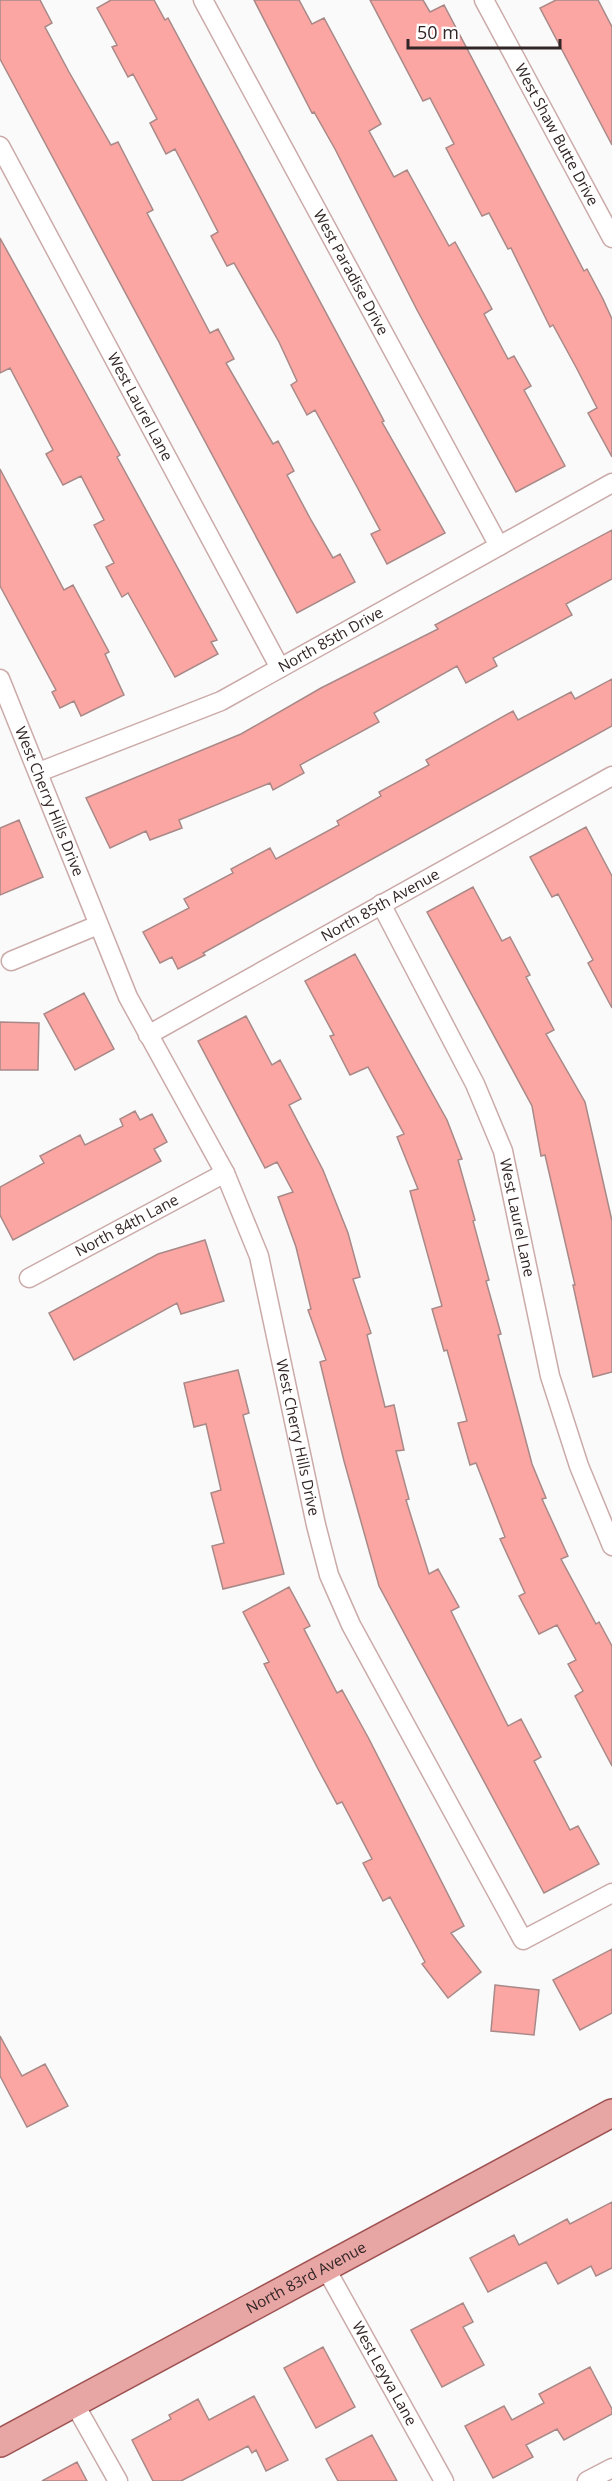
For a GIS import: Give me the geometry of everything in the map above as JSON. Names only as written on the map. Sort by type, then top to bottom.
[{"type":"main road","name":"North 83rd Avenue","points":[[0,2443],[612,2113]]},
{"type":"street","name":"West Paradise Drive","points":[[204,0],[499,546]]},
{"type":"street","name":"West Shaw Butte Drive","points":[[484,0],[612,238]]},
{"type":"street","name":"West Laurel Lane","points":[[0,146],[280,668]]},
{"type":"street","name":"North 85th Drive","points":[[39,772],[203,710],[612,483]]},
{"type":"street","name":"West Cherry Hills Drive","points":[[0,679],[39,772],[98,925],[148,1035],[225,1173],[259,1256],[287,1395],[329,1575],[351,1625],[523,1940],[612,1893]]},
{"type":"street","name":"North 85th Avenue","points":[[148,1035],[381,904],[611,780]]},
{"type":"street","name":"West Laurel Lane","points":[[381,904],[475,1084],[503,1151],[550,1376],[579,1466],[612,1546]]},
{"type":"street","points":[[11,961],[98,925]]},
{"type":"street","name":"North 84th Lane","points":[[29,1278],[225,1173]]},
{"type":"street","name":"West Leyva Lane","points":[[325,2267],[444,2481]]},
{"type":"street","points":[[74,2403],[118,2481]]},
{"type":"street","points":[[587,2481],[612,2468]]},
{"type":"building","points":[[0,0],[40,0],[52,23],[45,27],[111,145],[118,142],[153,210],[147,213],[210,333],[218,329],[234,359],[226,363],[273,444],[278,441],[294,471],[287,475],[333,558],[340,554],[355,582],[297,613],[0,59]]},
{"type":"building","points":[[111,0],[154,0],[165,20],[168,18],[384,421],[382,422],[445,533],[387,564],[371,534],[380,530],[315,410],[307,415],[291,385],[297,381],[279,342],[234,263],[227,266],[211,236],[218,232],[175,149],[166,154],[150,123],[157,119],[133,74],[128,77],[112,47],[117,45],[97,8]]},
{"type":"building","points":[[254,0],[299,0],[312,24],[324,18],[381,124],[369,131],[394,177],[407,170],[449,246],[455,242],[492,309],[484,314],[508,359],[514,356],[531,386],[524,390],[565,466],[516,492],[417,310],[335,149],[314,112],[312,113]]},
{"type":"building","points":[[370,0],[423,0],[430,12],[444,5],[584,271],[587,269],[603,299],[612,319],[612,457],[588,413],[597,408],[577,369],[553,325],[550,327],[511,248],[508,249],[489,213],[482,216],[446,148],[454,144],[430,98],[423,101]]},
{"type":"building","points":[[556,0],[598,0],[612,27],[612,145],[540,8]]},
{"type":"building","points":[[0,238],[120,455],[117,457],[217,640],[211,642],[218,654],[175,677],[128,593],[122,597],[106,567],[114,563],[94,525],[104,520],[81,476],[63,485],[46,454],[53,450],[10,368],[0,373]]},
{"type":"building","points":[[0,469],[64,590],[73,585],[109,652],[105,654],[124,695],[81,716],[74,701],[60,708],[52,692],[56,690],[0,586]]},
{"type":"building","points":[[612,530],[612,579],[566,604],[572,615],[493,658],[497,666],[466,683],[457,666],[374,713],[379,722],[300,765],[304,773],[273,790],[270,783],[179,820],[182,828],[150,840],[146,831],[110,848],[86,798],[241,734],[321,688],[438,629],[435,625]]},
{"type":"building","points":[[612,679],[612,726],[203,953],[205,955],[178,969],[172,957],[160,963],[143,932],[189,908],[184,899],[233,873],[231,869],[270,848],[276,859],[339,825],[337,821],[381,796],[379,792],[429,765],[426,760],[513,711],[518,720],[571,692],[575,699]]},
{"type":"building","points":[[19,820],[43,877],[0,895],[0,828]]},
{"type":"building","points":[[586,827],[612,876],[612,1008],[588,963],[593,960],[558,894],[552,897],[530,857]]},
{"type":"building","points":[[473,887],[502,941],[510,937],[530,975],[526,977],[554,1030],[546,1034],[585,1102],[612,1221],[612,1372],[593,1377],[573,1285],[575,1285],[545,1155],[541,1156],[532,1106],[427,912]]},
{"type":"building","points":[[355,954],[447,1120],[462,1159],[458,1160],[489,1280],[486,1281],[501,1334],[498,1335],[532,1464],[546,1498],[542,1499],[568,1556],[561,1559],[596,1624],[599,1622],[612,1646],[612,1766],[575,1696],[583,1691],[568,1664],[576,1660],[557,1625],[539,1634],[519,1596],[525,1593],[500,1539],[505,1537],[476,1463],[470,1465],[458,1423],[467,1421],[447,1350],[444,1351],[432,1309],[442,1306],[410,1191],[418,1189],[397,1137],[404,1134],[368,1067],[350,1075],[330,1036],[334,1035],[305,981]]},
{"type":"building","points":[[84,993],[114,1049],[75,1070],[44,1014]]},
{"type":"building","points":[[246,1016],[272,1065],[280,1060],[301,1099],[289,1105],[323,1170],[348,1233],[360,1277],[353,1279],[371,1333],[367,1335],[385,1407],[394,1405],[404,1450],[396,1451],[409,1499],[406,1500],[429,1574],[438,1569],[459,1607],[451,1611],[508,1726],[521,1719],[541,1757],[534,1761],[570,1830],[578,1826],[599,1864],[544,1893],[379,1586],[344,1461],[320,1362],[326,1360],[308,1310],[311,1309],[296,1247],[278,1197],[293,1192],[277,1162],[265,1168],[198,1041]]},
{"type":"building","points":[[0,1022],[39,1023],[38,1070],[0,1070]]},
{"type":"building","points":[[135,1111],[140,1120],[152,1114],[167,1142],[154,1149],[161,1161],[13,1240],[0,1215],[0,1187],[44,1163],[40,1156],[80,1135],[85,1145],[123,1126],[120,1119]]},
{"type":"building","points":[[205,1240],[224,1301],[181,1314],[177,1303],[74,1360],[49,1313],[158,1254]]},
{"type":"building","points":[[238,1370],[249,1413],[243,1415],[284,1574],[223,1589],[212,1546],[224,1543],[211,1493],[221,1490],[206,1424],[194,1427],[184,1383]]},
{"type":"building","points":[[289,1587],[310,1626],[304,1629],[337,1693],[342,1690],[369,1739],[464,1926],[451,1933],[481,1972],[448,1998],[422,1964],[425,1962],[390,1897],[383,1901],[363,1863],[372,1859],[342,1802],[337,1804],[317,1767],[264,1664],[269,1662],[243,1612]]},
{"type":"building","points":[[612,1949],[612,2013],[580,2030],[553,1980]]},
{"type":"building","points":[[495,1985],[539,1990],[534,2035],[491,2031]]},
{"type":"building","points":[[0,2036],[22,2076],[45,2064],[68,2106],[27,2127],[0,2076]]},
{"type":"building","points":[[612,2202],[612,2268],[596,2276],[591,2266],[558,2284],[546,2262],[488,2292],[470,2258],[514,2235],[519,2245],[567,2219],[570,2224]]},
{"type":"building","points":[[463,2303],[473,2322],[463,2327],[484,2365],[442,2387],[411,2330]]},
{"type":"building","points":[[323,2347],[355,2407],[316,2428],[284,2368]]},
{"type":"building","points":[[590,2367],[612,2409],[612,2414],[564,2440],[557,2429],[526,2445],[533,2457],[493,2478],[465,2426],[504,2406],[512,2420],[544,2403],[539,2394]]},
{"type":"building","points":[[254,2396],[288,2460],[266,2471],[256,2450],[252,2453],[248,2446],[181,2481],[153,2481],[132,2440],[171,2419],[169,2415],[198,2399],[209,2420]]},
{"type":"building","points":[[372,2435],[397,2481],[338,2481],[326,2459]]},
{"type":"building","points":[[77,2462],[87,2481],[42,2481]]}]
